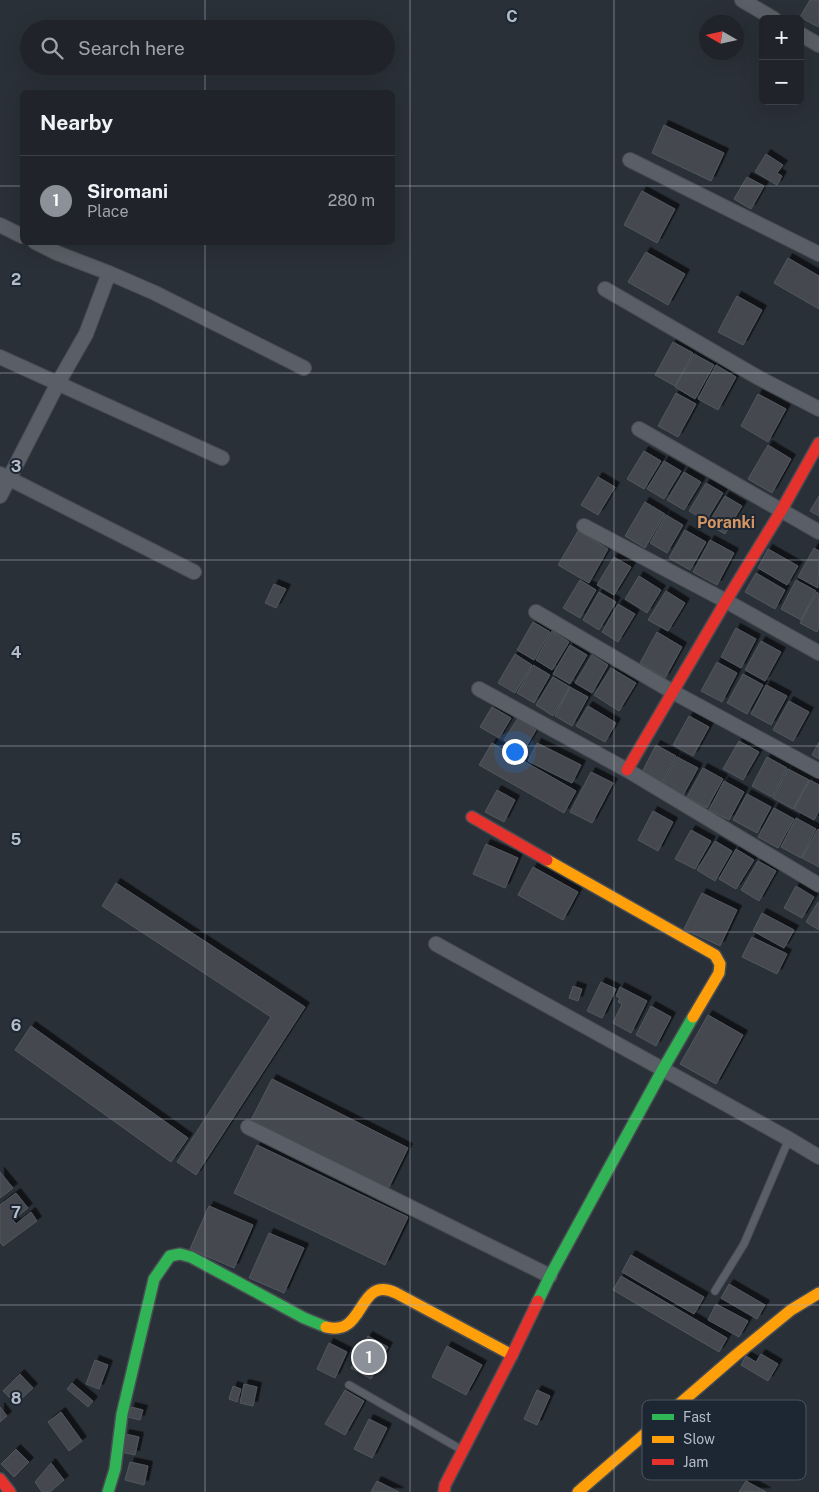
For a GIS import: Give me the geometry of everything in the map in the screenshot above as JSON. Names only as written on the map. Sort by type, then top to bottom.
[{"type":"street","points":[[742,0],[767,15]]},
{"type":"street","points":[[804,36],[819,45]]},
{"type":"street","points":[[630,160],[819,254]]},
{"type":"street","points":[[0,225],[20,235]]},
{"type":"street","points":[[41,245],[155,293],[304,368]]},
{"type":"street","points":[[0,496],[5,476],[86,334],[109,273]]},
{"type":"street","points":[[605,289],[759,378],[819,409]]},
{"type":"street","points":[[0,357],[222,458]]},
{"type":"street","points":[[639,429],[819,532]]},
{"type":"street","points":[[627,770],[781,511],[819,443]]},
{"type":"street","points":[[5,476],[194,572]]},
{"type":"street","points":[[584,526],[726,601],[819,653]]},
{"type":"street","points":[[536,612],[673,692],[819,771]]},
{"type":"street","points":[[479,689],[627,770],[819,885]]},
{"type":"street","points":[[444,1492],[445,1485],[512,1355],[550,1276],[663,1069],[719,973],[720,967],[719,961],[715,956],[472,817]]},
{"type":"street","points":[[436,944],[789,1138],[819,1157]]},
{"type":"street","points":[[248,1127],[550,1276]]},
{"type":"street","points":[[108,1492],[115,1469],[122,1414],[154,1279],[170,1256],[180,1254],[192,1257],[304,1318],[331,1328],[340,1329],[347,1326],[367,1299],[375,1292],[383,1289],[396,1293],[512,1355]]},
{"type":"street","points":[[684,1400],[791,1310],[819,1293]]},
{"type":"street","points":[[578,1492],[642,1437]]},
{"type":"street","points":[[0,1479],[10,1492]]},
{"type":"lane","points":[[715,1291],[744,1244],[789,1138]]},
{"type":"lane","points":[[349,1385],[463,1450]]},
{"type":"building","points":[[810,0],[819,0],[818,27],[804,19],[804,15],[801,15]]},
{"type":"building","points":[[664,125],[724,153],[711,181],[652,153]]},
{"type":"building","points":[[766,154],[783,165],[777,173],[782,176],[777,185],[755,172]]},
{"type":"building","points":[[747,177],[764,186],[751,209],[734,199]]},
{"type":"building","points":[[642,191],[675,209],[657,243],[624,225]]},
{"type":"building","points":[[646,252],[685,274],[668,305],[628,282]]},
{"type":"building","points":[[788,258],[819,276],[819,309],[774,283]]},
{"type":"building","points":[[737,296],[762,310],[743,345],[718,332]]},
{"type":"building","points":[[673,342],[693,353],[675,386],[655,375]]},
{"type":"building","points":[[694,354],[714,365],[695,399],[675,387]]},
{"type":"building","points":[[716,365],[736,377],[718,410],[698,399]]},
{"type":"building","points":[[676,393],[696,404],[678,437],[658,426]]},
{"type":"building","points":[[758,394],[786,409],[768,442],[741,426]]},
{"type":"building","points":[[768,445],[791,459],[772,493],[748,479]]},
{"type":"building","points":[[644,451],[661,461],[644,489],[627,479]]},
{"type":"building","points":[[664,461],[681,471],[664,499],[647,489]]},
{"type":"building","points":[[684,472],[701,482],[684,510],[667,500]]},
{"type":"building","points":[[598,477],[615,487],[598,515],[581,505]]},
{"type":"building","points":[[706,483],[723,493],[706,521],[689,511]]},
{"type":"building","points":[[725,496],[742,506],[725,534],[708,524]]},
{"type":"building","points":[[819,496],[819,516],[810,511]]},
{"type":"building","points":[[645,502],[665,514],[645,548],[625,536]]},
{"type":"building","points":[[666,515],[683,525],[667,553],[650,543]]},
{"type":"building","points":[[685,530],[706,542],[690,570],[669,558]]},
{"type":"building","points":[[578,531],[608,549],[589,583],[558,565]]},
{"type":"building","points":[[710,540],[734,553],[717,585],[693,572]]},
{"type":"building","points":[[814,548],[819,551],[818,588],[798,577]]},
{"type":"building","points":[[768,549],[798,566],[787,585],[758,568]]},
{"type":"building","points":[[614,557],[631,567],[614,595],[597,585]]},
{"type":"building","points":[[756,573],[785,590],[775,609],[745,592]]},
{"type":"building","points":[[639,576],[661,590],[647,613],[625,599]]},
{"type":"building","points":[[580,580],[596,590],[580,618],[563,608]]},
{"type":"building","points":[[796,580],[816,591],[801,620],[781,609]]},
{"type":"building","points":[[274,584],[286,589],[276,608],[265,603]]},
{"type":"building","points":[[666,591],[685,603],[668,631],[648,620]]},
{"type":"building","points":[[599,592],[616,602],[599,630],[583,620]]},
{"type":"building","points":[[817,592],[819,594],[819,628],[817,632],[800,623]]},
{"type":"building","points":[[618,604],[635,614],[618,642],[602,632]]},
{"type":"building","points":[[533,622],[550,632],[534,660],[517,650]]},
{"type":"building","points":[[736,628],[756,639],[741,668],[721,657]]},
{"type":"building","points":[[552,631],[569,642],[552,670],[536,660]]},
{"type":"building","points":[[657,632],[682,647],[665,678],[640,663]]},
{"type":"building","points":[[761,641],[781,652],[765,681],[745,670]]},
{"type":"building","points":[[570,645],[587,655],[570,684],[553,674]]},
{"type":"building","points":[[515,654],[532,665],[515,693],[498,683]]},
{"type":"building","points":[[592,655],[608,665],[592,693],[575,683]]},
{"type":"building","points":[[717,662],[737,673],[722,702],[701,691]]},
{"type":"building","points":[[533,665],[550,675],[534,703],[517,693]]},
{"type":"building","points":[[611,668],[636,683],[619,711],[594,695]]},
{"type":"building","points":[[743,674],[763,685],[747,714],[727,703]]},
{"type":"building","points":[[553,677],[570,687],[553,716],[536,705]]},
{"type":"building","points":[[766,685],[787,696],[771,725],[751,714]]},
{"type":"building","points":[[570,687],[588,697],[572,726],[555,716]]},
{"type":"building","points":[[789,701],[809,712],[793,741],[773,730]]},
{"type":"building","points":[[588,706],[616,723],[605,742],[576,726]]},
{"type":"building","points":[[492,707],[511,718],[499,738],[480,727]]},
{"type":"building","points":[[689,716],[709,727],[693,756],[673,745]]},
{"type":"building","points":[[518,718],[536,730],[523,752],[504,740]]},
{"type":"building","points":[[739,741],[759,752],[743,780],[723,769]]},
{"type":"building","points":[[819,742],[819,759],[812,755]]},
{"type":"building","points":[[492,743],[576,791],[564,813],[479,765]]},
{"type":"building","points":[[537,743],[581,765],[572,783],[528,761]]},
{"type":"building","points":[[656,745],[676,756],[661,785],[641,774]]},
{"type":"building","points":[[677,757],[698,768],[682,797],[662,786]]},
{"type":"building","points":[[767,757],[787,768],[772,797],[752,786]]},
{"type":"building","points":[[703,768],[723,779],[707,808],[687,797]]},
{"type":"building","points":[[788,769],[809,780],[793,809],[773,798]]},
{"type":"building","points":[[591,772],[613,783],[592,823],[570,812]]},
{"type":"building","points":[[810,780],[819,785],[819,811],[814,820],[794,809]]},
{"type":"building","points":[[724,781],[744,792],[729,820],[709,810]]},
{"type":"building","points":[[497,790],[515,800],[504,822],[485,812]]},
{"type":"building","points":[[747,794],[771,807],[757,833],[733,820]]},
{"type":"building","points":[[774,808],[794,819],[778,848],[758,837]]},
{"type":"building","points":[[653,811],[673,822],[658,851],[638,840]]},
{"type":"building","points":[[796,818],[816,829],[801,858],[781,847]]},
{"type":"building","points":[[691,830],[711,841],[695,869],[675,859]]},
{"type":"building","points":[[819,830],[819,867],[802,858]]},
{"type":"building","points":[[715,841],[732,851],[715,881],[697,870]]},
{"type":"building","points":[[486,844],[518,858],[505,888],[473,874]]},
{"type":"building","points":[[736,849],[754,860],[736,889],[719,879]]},
{"type":"building","points":[[758,861],[776,871],[759,901],[741,890]]},
{"type":"building","points":[[533,867],[578,892],[563,920],[518,895]]},
{"type":"building","points":[[116,883],[305,1007],[196,1175],[177,1162],[271,1017],[102,906]]},
{"type":"building","points":[[796,886],[814,897],[802,918],[784,908]]},
{"type":"building","points":[[702,893],[737,910],[720,946],[684,929]]},
{"type":"building","points":[[819,902],[819,930],[806,922]]},
{"type":"building","points":[[762,913],[794,930],[784,948],[753,931]]},
{"type":"building","points":[[752,937],[787,954],[777,974],[742,957]]},
{"type":"building","points":[[601,982],[616,989],[602,1018],[587,1011]]},
{"type":"building","points":[[573,986],[582,989],[578,1001],[569,998]]},
{"type":"building","points":[[620,987],[647,1001],[631,1033],[613,1023],[622,1004],[618,1002],[620,998],[616,996]]},
{"type":"building","points":[[651,1006],[671,1017],[656,1046],[636,1035]]},
{"type":"building","points":[[708,1015],[743,1035],[716,1084],[680,1064]]},
{"type":"building","points":[[31,1026],[188,1138],[171,1162],[15,1050]]},
{"type":"building","points":[[272,1079],[408,1148],[388,1189],[251,1120]]},
{"type":"building","points":[[257,1145],[408,1217],[385,1265],[234,1193]]},
{"type":"building","points":[[0,1172],[13,1188],[0,1198]]},
{"type":"building","points":[[16,1193],[28,1208],[13,1220],[16,1224],[31,1212],[37,1221],[3,1246],[0,1242],[0,1205]]},
{"type":"building","points":[[209,1206],[253,1225],[234,1268],[190,1249]]},
{"type":"building","points":[[269,1233],[304,1248],[284,1293],[249,1278]]},
{"type":"building","points":[[631,1255],[704,1297],[694,1314],[622,1272]]},
{"type":"building","points":[[621,1276],[727,1338],[719,1352],[613,1290]]},
{"type":"building","points":[[729,1284],[765,1305],[757,1319],[721,1298]]},
{"type":"building","points":[[716,1304],[748,1321],[739,1337],[708,1320]]},
{"type":"building","points":[[368,1336],[388,1347],[371,1379],[351,1368]]},
{"type":"building","points":[[329,1343],[347,1352],[335,1378],[317,1369]]},
{"type":"building","points":[[447,1346],[482,1365],[466,1395],[432,1377]]},
{"type":"building","points":[[761,1354],[778,1364],[768,1381],[741,1365],[746,1356],[756,1362]]},
{"type":"building","points":[[95,1360],[108,1365],[99,1389],[86,1384]]},
{"type":"building","points":[[20,1374],[33,1388],[16,1404],[3,1391]]},
{"type":"building","points":[[72,1383],[93,1401],[88,1407],[67,1389]]},
{"type":"building","points":[[244,1384],[257,1387],[253,1406],[240,1403]]},
{"type":"building","points":[[233,1386],[241,1389],[237,1402],[229,1399]]},
{"type":"building","points":[[345,1390],[364,1401],[345,1435],[325,1424]]},
{"type":"building","points":[[537,1390],[550,1396],[537,1425],[524,1419]]},
{"type":"building","points":[[0,1407],[7,1416],[0,1422]]},
{"type":"building","points":[[131,1407],[143,1410],[140,1420],[128,1417]]},
{"type":"building","points":[[61,1412],[82,1441],[69,1451],[48,1422]]},
{"type":"building","points":[[369,1419],[387,1428],[372,1458],[354,1449]]},
{"type":"building","points":[[125,1434],[139,1437],[135,1455],[121,1452]]},
{"type":"building","points":[[16,1449],[29,1462],[14,1477],[1,1464]]},
{"type":"building","points":[[130,1462],[148,1466],[144,1485],[125,1480]]},
{"type":"building","points":[[51,1463],[64,1480],[50,1492],[42,1492],[35,1482]]},
{"type":"building","points":[[377,1481],[399,1492],[371,1492]]},
{"type":"building","points":[[746,1481],[766,1492],[739,1492]]},
{"type":"traffic: fast","points":[[538,1301],[693,1017]]},
{"type":"traffic: fast","points":[[108,1492],[115,1469],[122,1414],[154,1279],[170,1256],[180,1254],[191,1257],[304,1318],[326,1327]]},
{"type":"traffic: slow","points":[[547,860],[715,955],[720,964],[719,973],[693,1017]]},
{"type":"traffic: slow","points":[[326,1327],[339,1328],[348,1324],[367,1298],[374,1292],[383,1289],[396,1293],[512,1355]]},
{"type":"traffic: slow","points":[[684,1400],[791,1310],[819,1293]]},
{"type":"traffic: slow","points":[[578,1492],[642,1437]]},
{"type":"traffic: jam","points":[[627,770],[781,511],[819,443]]},
{"type":"traffic: jam","points":[[472,817],[547,860]]},
{"type":"traffic: jam","points":[[444,1492],[445,1485],[538,1301]]},
{"type":"traffic: jam","points":[[0,1479],[10,1492]]},
{"type":"place","name":"Siromani","points":[[369,1357]]},
{"type":"district","name":"Poranki","points":[[726,522]]}]
